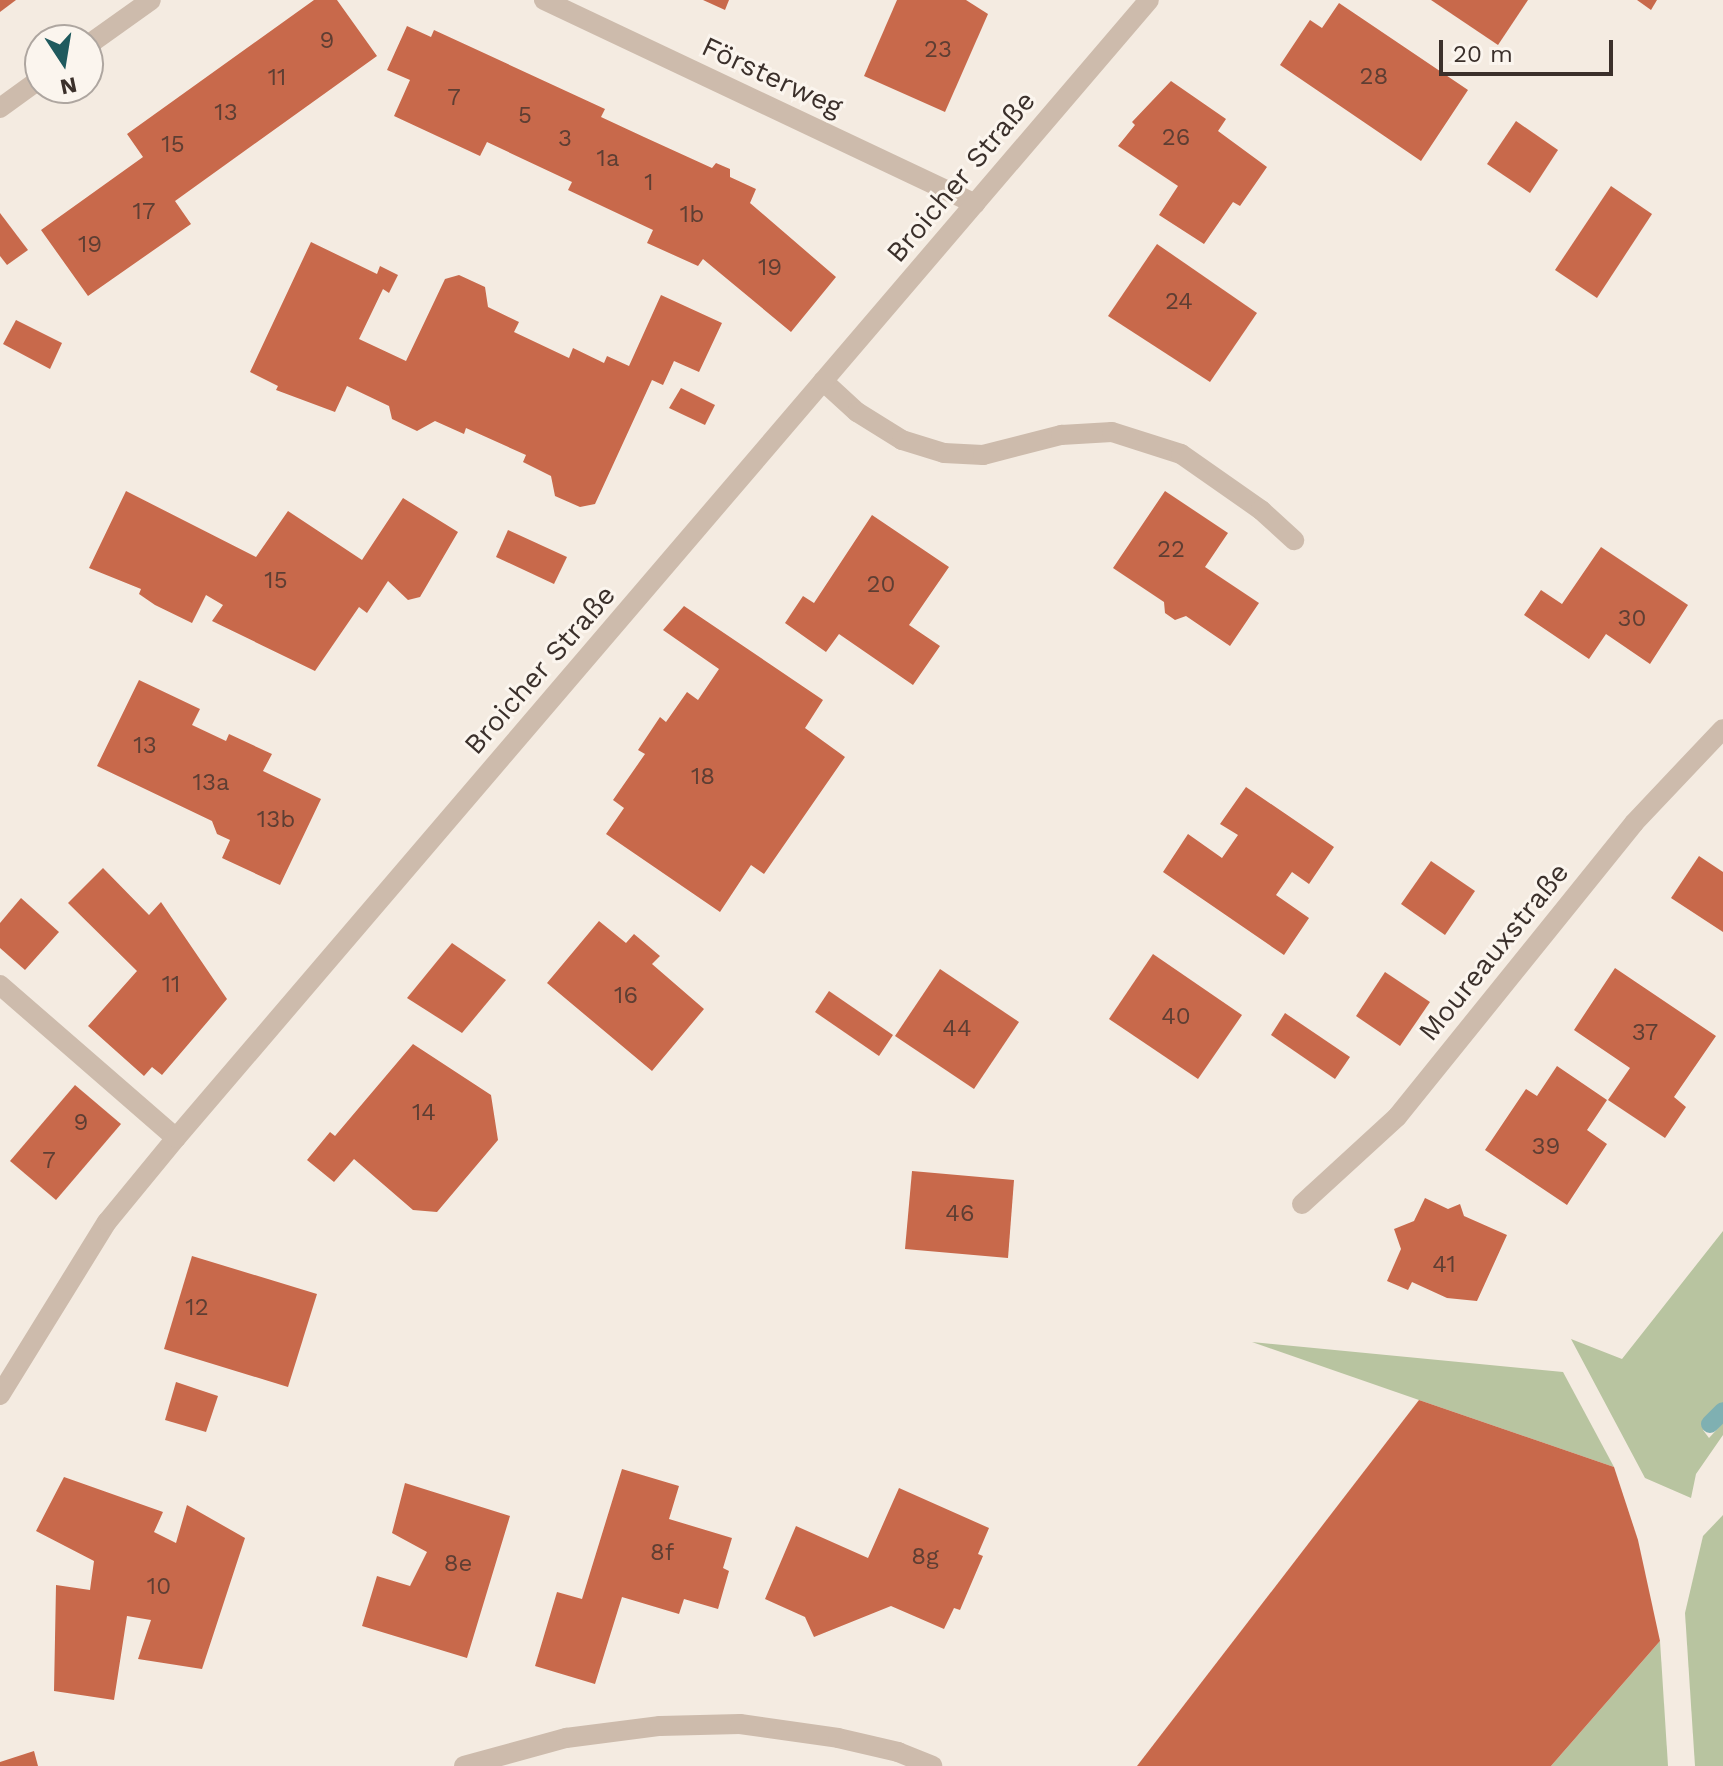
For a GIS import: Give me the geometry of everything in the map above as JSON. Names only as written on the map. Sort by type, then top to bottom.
[{"type":"street","points":[[104,34],[151,0]]},
{"type":"street","name":"Försterweg","points":[[544,0],[975,204]]},
{"type":"street","name":"Broicher Straße","points":[[0,1395],[107,1222],[176,1138],[1149,0]]},
{"type":"street","points":[[0,108],[24,91]]},
{"type":"street","points":[[823,381],[857,412],[902,440],[944,453],[983,455],[1061,435],[1112,432],[1181,454],[1261,510],[1294,540]]},
{"type":"street","name":"Moureauxstraße","points":[[1302,1204],[1397,1117],[1634,823],[1723,729]]},
{"type":"street","points":[[0,985],[176,1138]]},
{"type":"street","points":[[464,1766],[566,1738],[660,1726],[740,1724],[838,1738],[898,1752],[932,1766]]},
{"type":"green space","points":[[1723,1231],[1723,1408],[1703,1430],[1709,1438],[1723,1423],[1723,1435],[1696,1474],[1691,1498],[1645,1478],[1571,1339],[1622,1359]]},
{"type":"green space","points":[[1252,1342],[1563,1372],[1614,1467],[1419,1400]]},
{"type":"green space","points":[[1723,1515],[1723,1766],[1695,1766],[1685,1613],[1703,1536]]},
{"type":"green space","points":[[1660,1641],[1668,1766],[1551,1766]]},
{"type":"building","points":[[0,0],[16,0],[0,12]]},
{"type":"building","points":[[314,0],[337,0],[377,56],[175,201],[191,224],[88,296],[41,230],[143,157],[127,134]]},
{"type":"building","points":[[703,0],[729,0],[725,10]]},
{"type":"building","points":[[897,0],[966,0],[988,14],[945,112],[864,76]]},
{"type":"building","points":[[1431,0],[1528,0],[1498,45]]},
{"type":"building","points":[[1637,0],[1657,0],[1651,10]]},
{"type":"building","points":[[1339,3],[1468,90],[1421,161],[1280,65],[1310,20],[1322,28]]},
{"type":"building","points":[[407,26],[431,37],[434,30],[605,109],[601,117],[712,168],[716,163],[730,169],[730,177],[756,189],[750,203],[836,277],[791,332],[703,259],[698,266],[647,243],[653,230],[568,190],[572,182],[487,142],[480,156],[394,116],[410,80],[387,70]]},
{"type":"building","points":[[1171,81],[1226,119],[1218,131],[1267,167],[1240,206],[1233,202],[1204,244],[1159,215],[1178,186],[1118,146],[1135,125],[1132,122]]},
{"type":"building","points":[[1516,121],[1558,150],[1530,193],[1487,164]]},
{"type":"building","points":[[1611,186],[1652,214],[1597,298],[1555,270]]},
{"type":"building","points":[[0,213],[28,250],[7,265],[0,256]]},
{"type":"building","points":[[311,242],[377,274],[380,266],[398,275],[389,293],[383,289],[359,339],[406,361],[445,279],[459,275],[485,287],[488,307],[519,322],[514,332],[569,358],[573,348],[604,363],[607,356],[629,366],[661,295],[722,323],[699,372],[674,361],[663,385],[652,380],[595,504],[580,507],[555,496],[551,476],[523,462],[526,455],[466,428],[464,434],[435,421],[417,431],[392,419],[389,406],[347,386],[335,412],[276,390],[278,386],[250,372]]},
{"type":"building","points":[[1157,244],[1257,313],[1210,382],[1108,316]]},
{"type":"building","points":[[16,320],[62,343],[50,369],[3,344]]},
{"type":"building","points":[[681,388],[715,405],[705,425],[669,408]]},
{"type":"building","points":[[126,491],[256,557],[288,511],[362,560],[403,498],[458,532],[420,597],[408,600],[388,581],[367,613],[359,607],[315,671],[212,621],[223,605],[206,595],[192,623],[155,605],[139,594],[141,589],[89,568]]},
{"type":"building","points":[[1165,491],[1228,533],[1205,567],[1259,603],[1230,646],[1186,616],[1175,620],[1165,613],[1164,602],[1113,568]]},
{"type":"building","points":[[872,515],[949,567],[909,625],[940,646],[913,685],[839,634],[826,652],[785,623],[803,596],[814,603]]},
{"type":"building","points":[[508,530],[567,557],[554,584],[496,557]]},
{"type":"building","points":[[1601,547],[1688,605],[1650,664],[1606,634],[1589,659],[1524,615],[1541,590],[1562,604]]},
{"type":"building","points":[[684,606],[823,700],[805,728],[845,757],[764,874],[751,865],[720,912],[606,834],[624,808],[613,800],[645,754],[638,750],[660,717],[666,722],[687,692],[698,700],[719,669],[663,630]]},
{"type":"building","points":[[139,680],[200,709],[192,725],[226,741],[229,734],[272,754],[263,771],[321,799],[280,885],[222,858],[230,840],[217,834],[212,821],[97,766]]},
{"type":"building","points":[[1246,787],[1334,847],[1309,884],[1292,872],[1276,895],[1309,918],[1284,955],[1163,872],[1188,834],[1222,858],[1238,835],[1220,824]]},
{"type":"building","points":[[1699,856],[1723,872],[1723,932],[1671,898]]},
{"type":"building","points":[[1431,861],[1475,891],[1445,935],[1401,904]]},
{"type":"building","points":[[103,868],[149,915],[161,902],[227,999],[162,1075],[152,1067],[144,1076],[88,1026],[137,971],[68,903]]},
{"type":"building","points":[[21,898],[59,932],[25,970],[0,948],[0,923]]},
{"type":"building","points":[[599,921],[626,943],[634,934],[660,956],[652,964],[704,1009],[652,1071],[547,983]]},
{"type":"building","points":[[452,943],[506,980],[462,1033],[407,998]]},
{"type":"building","points":[[1153,954],[1242,1015],[1198,1079],[1109,1019]]},
{"type":"building","points":[[1615,968],[1716,1036],[1674,1097],[1686,1107],[1665,1138],[1608,1100],[1630,1068],[1574,1030]]},
{"type":"building","points":[[940,969],[1019,1022],[974,1089],[895,1036]]},
{"type":"building","points":[[1385,972],[1430,1002],[1400,1046],[1356,1016]]},
{"type":"building","points":[[829,991],[893,1035],[879,1056],[815,1012]]},
{"type":"building","points":[[1285,1013],[1350,1057],[1335,1079],[1271,1035]]},
{"type":"building","points":[[413,1044],[491,1095],[498,1140],[437,1212],[413,1210],[354,1159],[334,1182],[307,1160],[330,1132],[335,1136]]},
{"type":"building","points":[[1557,1066],[1607,1100],[1587,1130],[1607,1144],[1567,1205],[1485,1150],[1526,1089],[1537,1096]]},
{"type":"building","points":[[75,1085],[121,1124],[56,1200],[10,1161]]},
{"type":"building","points":[[912,1171],[1014,1180],[1008,1258],[905,1249]]},
{"type":"building","points":[[1425,1198],[1448,1209],[1460,1204],[1464,1216],[1507,1235],[1477,1301],[1447,1298],[1412,1282],[1408,1290],[1387,1281],[1401,1249],[1394,1229],[1414,1221]]},
{"type":"building","points":[[192,1256],[317,1294],[288,1387],[164,1349]]},
{"type":"building","points":[[176,1382],[218,1396],[206,1432],[165,1420]]},
{"type":"building","points":[[1419,1400],[1614,1467],[1638,1540],[1660,1641],[1551,1766],[1137,1766]]},
{"type":"building","points":[[622,1469],[679,1486],[669,1519],[732,1538],[723,1568],[729,1571],[718,1609],[684,1599],[679,1614],[622,1597],[595,1684],[535,1666],[557,1592],[582,1599]]},
{"type":"building","points":[[64,1477],[163,1512],[154,1532],[176,1543],[187,1505],[245,1538],[202,1669],[138,1659],[151,1620],[127,1616],[114,1700],[54,1691],[56,1585],[90,1590],[94,1561],[36,1531]]},
{"type":"building","points":[[405,1483],[510,1516],[467,1658],[362,1626],[377,1576],[410,1586],[427,1552],[392,1533]]},
{"type":"building","points":[[899,1488],[989,1528],[978,1554],[983,1556],[960,1610],[954,1608],[944,1629],[891,1606],[814,1637],[805,1617],[765,1599],[796,1526],[868,1558]]},
{"type":"building","points":[[34,1751],[38,1766],[0,1766],[0,1762]]},
{"type":"waterway","points":[[1710,1424],[1723,1411]]}]
